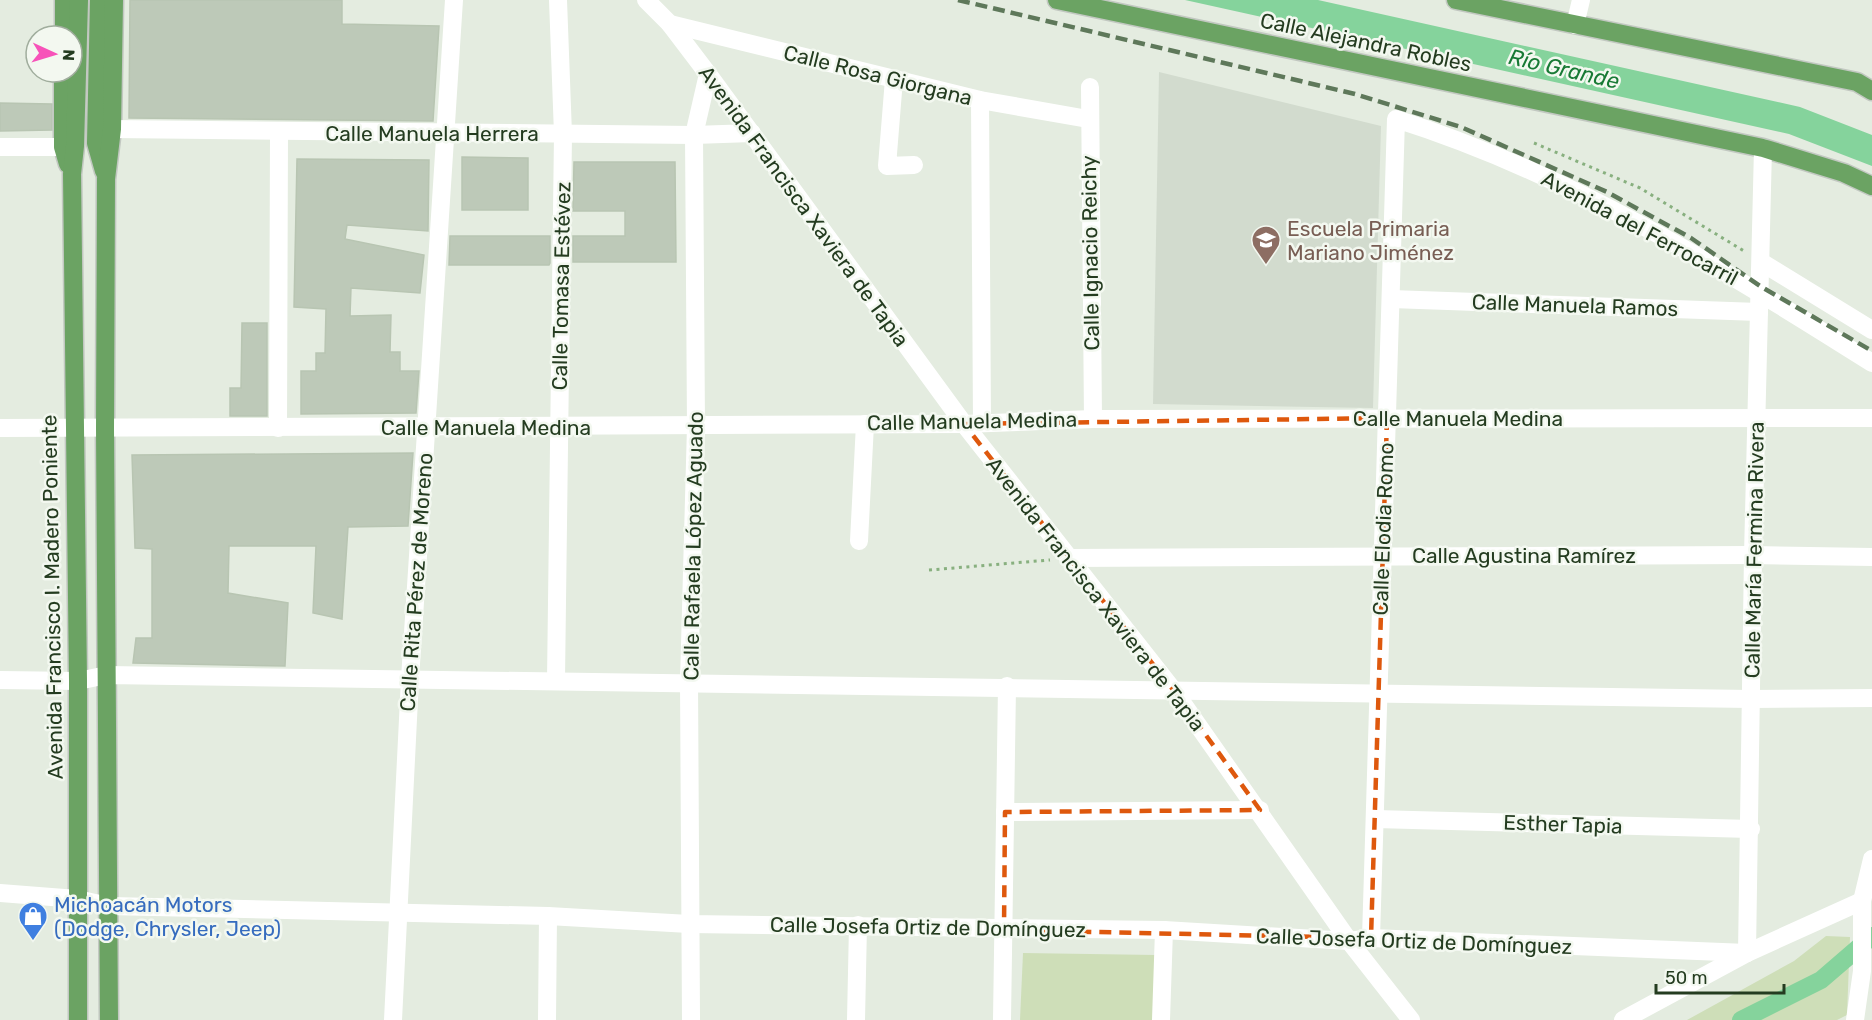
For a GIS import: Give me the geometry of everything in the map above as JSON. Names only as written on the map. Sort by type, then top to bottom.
[{"type":"main road","name":"Calle Alejandra Robles","points":[[1057,0],[1763,148],[1844,173],[1872,186]]},
{"type":"main road","points":[[1456,0],[1857,82],[1872,91]]},
{"type":"main road","name":"Avenida Francisco I. Madero Poniente","points":[[67,24],[74,1]]},
{"type":"main road","name":"Avenida Francisco I. Madero Poniente","points":[[74,1],[72,428],[78,681],[78,1020]]},
{"type":"main road","points":[[104,1],[112,129],[106,179],[105,429],[110,1020]]},
{"type":"main road","points":[[104,1],[96,143],[106,179]]},
{"type":"main road","name":"Avenida Francisco I. Madero Poniente","points":[[63,84],[63,147],[72,174]]},
{"type":"street","name":"Calle Rita Pérez de Moreno","points":[[393,1020],[396,912],[454,0]]},
{"type":"street","name":"Calle Tomasa Estévez","points":[[556,680],[563,134],[558,0]]},
{"type":"street","name":"Avenida Francisca Xaviera de Tapia","points":[[646,0],[670,24],[973,424],[1068,558],[1173,691],[1260,810],[1349,941],[1411,1020]]},
{"type":"street","points":[[1575,25],[1581,0]]},
{"type":"street","name":"Calle Rosa Giorgana","points":[[670,24],[980,100],[1088,119]]},
{"type":"street","name":"Calle Rafaela López Aguado","points":[[691,1020],[689,682],[696,426],[694,135],[708,74]]},
{"type":"street","points":[[894,79],[887,166],[914,165]]},
{"type":"street","name":"Calle Ignacio Reichy","points":[[1090,87],[1088,119],[1093,419]]},
{"type":"street","points":[[973,424],[980,100]]},
{"type":"street","name":"Avenida del Ferrocarril","points":[[1396,119],[1498,154],[1667,237],[1760,291],[1872,363]]},
{"type":"street","name":"Calle Elodia Romo","points":[[1371,938],[1396,119]]},
{"type":"street","name":"Calle Manuela Herrera","points":[[112,129],[694,135],[752,133]]},
{"type":"street","points":[[278,428],[279,132]]},
{"type":"street","points":[[0,147],[63,147]]},
{"type":"street","name":"Calle María Fermina Rivera","points":[[1747,952],[1753,555],[1763,148]]},
{"type":"street","points":[[1761,262],[1872,330]]},
{"type":"street","name":"Calle Manuela Ramos","points":[[1391,299],[1759,312]]},
{"type":"street","name":"Calle Manuela Medina","points":[[0,428],[973,424],[1093,419],[1872,418]]},
{"type":"street","points":[[859,540],[865,424]]},
{"type":"street","name":"Calle Agustina Ramírez","points":[[1068,558],[1383,555],[1872,557]]},
{"type":"street","points":[[0,680],[78,681],[107,675],[1007,686],[1173,691],[1378,692],[1751,699],[1872,698]]},
{"type":"street","points":[[1002,1020],[1007,686]]},
{"type":"street","points":[[1005,812],[1260,810]]},
{"type":"street","name":"Esther Tapia","points":[[1375,819],[1750,829]]},
{"type":"street","points":[[1857,1020],[1862,971],[1862,901],[1872,860]]},
{"type":"street","name":"Calle Josefa Ortiz de Domínguez","points":[[0,893],[77,899],[109,906],[548,916],[689,924],[858,925],[1004,930],[1164,930],[1349,941],[1371,938],[1747,952]]},
{"type":"street","points":[[1623,1020],[1747,952],[1862,901]]},
{"type":"street","points":[[547,1020],[548,916]]},
{"type":"street","points":[[856,1020],[858,925]]},
{"type":"street","points":[[1161,1020],[1164,930]]},
{"type":"street","points":[[1857,1020],[1872,1011]]},
{"type":"path","points":[[1534,143],[1640,188],[1761,262]]},
{"type":"path","points":[[929,570],[1068,558]]},
{"type":"highlighted area","points":[[1387,418],[1371,938],[1004,930],[1005,812],[1260,810],[1174,691],[964,424]]},
{"type":"shaded area","name":"Escuela Primaria Mariano Jiménez","points":[[1159,72],[1381,126],[1373,408],[1153,404]]},
{"type":"shaded area","points":[[1826,936],[1850,937],[1847,1015],[1837,1020],[1687,1020],[1794,961]]},
{"type":"shaded area","points":[[1023,953],[1156,955],[1153,1020],[1020,1020]]},
{"type":"water","name":"Río Grande","points":[[1185,0],[1318,0],[1800,107],[1872,135],[1872,166],[1789,134]]},
{"type":"building","points":[[130,0],[342,0],[342,24],[439,26],[433,121],[129,118]]},
{"type":"building","points":[[0,103],[52,104],[52,130],[0,131]]},
{"type":"building","points":[[462,157],[528,158],[528,210],[462,210]]},
{"type":"building","points":[[297,159],[429,160],[428,231],[347,225],[345,239],[424,255],[420,293],[351,288],[350,316],[391,315],[390,352],[400,352],[400,371],[419,371],[416,413],[301,414],[301,371],[316,371],[316,353],[325,353],[326,309],[294,307]]},
{"type":"building","points":[[574,162],[675,162],[676,262],[573,262],[573,236],[625,236],[625,211],[573,211]]},
{"type":"building","points":[[450,236],[550,236],[550,263],[549,265],[449,265]]},
{"type":"building","points":[[242,323],[267,323],[267,416],[230,416],[230,388],[241,388]]},
{"type":"building","points":[[413,453],[408,526],[348,527],[342,619],[313,613],[316,546],[229,546],[228,593],[288,603],[285,666],[133,663],[136,638],[152,638],[152,549],[135,548],[132,455]]},
{"type":"waterway","points":[[1741,1020],[1821,980],[1872,936]]},
{"type":"railway","points":[[958,0],[1355,94],[1461,127],[1607,192],[1691,238],[1760,286],[1872,351]]},
{"type":"place","name":"Escuela Primaria Mariano Jiménez","points":[[1266,266]]},
{"type":"place","name":"Michoacán Motors (Dodge, Chrysler, Jeep)","points":[[33,942]]}]
